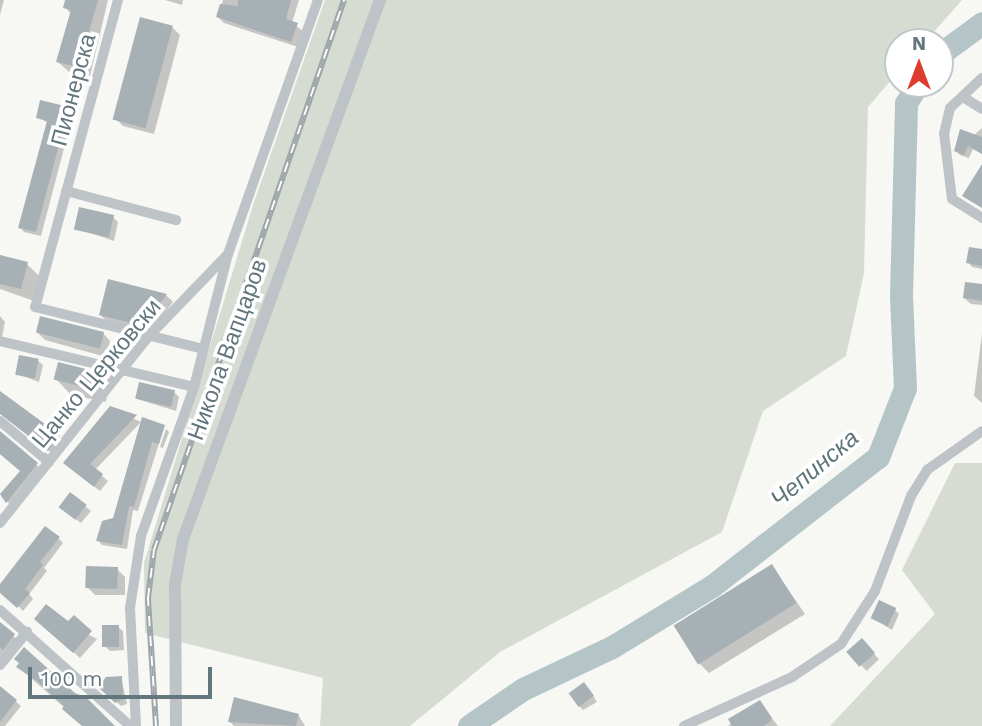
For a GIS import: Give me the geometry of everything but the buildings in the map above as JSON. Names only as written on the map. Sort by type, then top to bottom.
[{"type":"street","name":"Пионерска","points":[[118,0],[35,307],[147,338],[204,349]]},
{"type":"street","name":"Никола Вапцаров","points":[[136,726],[130,608],[137,559],[194,387],[228,254],[318,0]]},
{"type":"street","name":"Никола Вапцаров","points":[[176,726],[175,584],[183,539],[380,0]]},
{"type":"street","points":[[982,78],[950,108],[944,132],[948,191],[961,208],[982,218]]},
{"type":"street","points":[[962,97],[982,109]]},
{"type":"street","points":[[66,191],[176,220]]},
{"type":"street","name":"Цанко Церковски","points":[[3,516],[147,338],[228,254]]},
{"type":"street","points":[[0,341],[124,368],[194,387]]},
{"type":"street","points":[[0,421],[49,462]]},
{"type":"street","points":[[684,726],[792,677],[841,644],[875,592],[911,496],[927,470],[982,431]]},
{"type":"street","points":[[0,610],[130,726]]},
{"type":"street","points":[[0,665],[27,632]]},
{"type":"shaded area","points":[[325,0],[962,0],[937,28],[884,28],[884,88],[868,107],[864,273],[846,356],[763,411],[722,532],[500,652],[410,726],[320,726],[323,678],[145,633],[144,563],[254,202]]},
{"type":"shaded area","points":[[955,463],[982,463],[982,726],[830,726],[935,614],[902,570]]},
{"type":"waterway","name":"Чепинска","points":[[954,44],[982,23]]},
{"type":"waterway","name":"Чепинска","points":[[469,726],[523,689],[612,647],[712,586],[878,457],[905,388],[901,296],[906,103],[909,98]]},
{"type":"railway","points":[[156,726],[148,598],[154,550],[344,0]]}]
